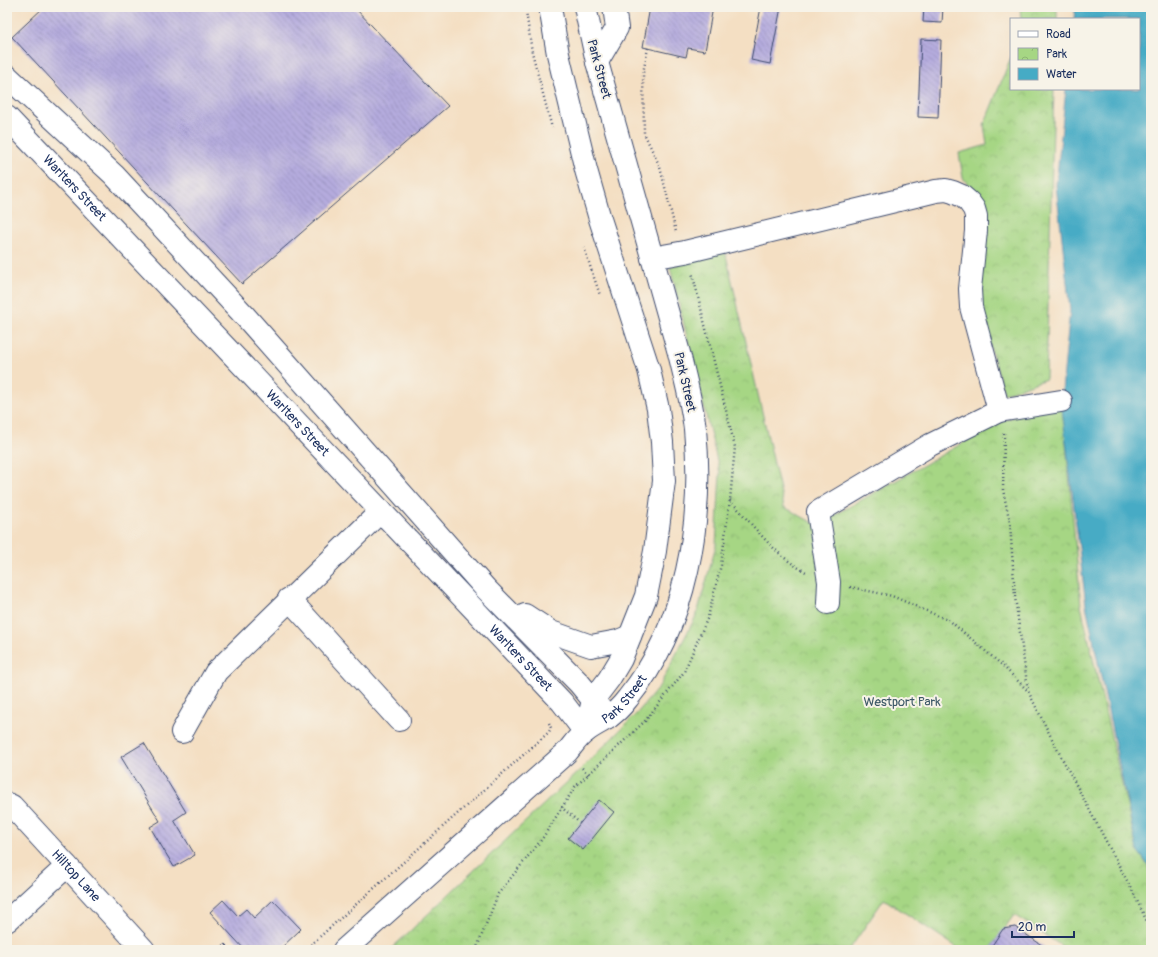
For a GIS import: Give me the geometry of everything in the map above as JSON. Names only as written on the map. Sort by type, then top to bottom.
[{"type":"street","name":"Park Street","points":[[550,7],[558,54],[586,170],[649,370],[658,409],[662,442],[664,481],[655,551],[646,596],[621,659],[609,679],[593,700],[585,732]]},
{"type":"street","name":"Park Street","points":[[344,950],[567,752],[585,732],[608,718],[630,695],[659,651],[669,630],[679,602],[693,545],[698,492],[695,429],[689,393],[597,62],[585,7]]},
{"type":"street","points":[[597,62],[617,28],[614,7]]},
{"type":"street","name":"Warlters Street","points":[[7,76],[114,175],[244,316],[486,589],[571,674],[608,718]]},
{"type":"street","name":"Warlters Street","points":[[7,117],[562,702],[585,732]]},
{"type":"street","points":[[652,258],[685,252],[936,191],[946,190],[954,192],[969,202],[974,209],[976,216],[970,289],[971,307],[999,411]]},
{"type":"street","points":[[828,592],[818,512],[930,445],[999,411],[1061,402]]},
{"type":"street","points":[[182,732],[216,672],[289,599],[381,511]]},
{"type":"street","name":"Warlters Street","points":[[486,589],[551,632],[591,646],[618,642],[630,636]]},
{"type":"street","points":[[289,599],[399,720]]},
{"type":"street","name":"Hilltop Lane","points":[[7,804],[12,806],[144,950]]},
{"type":"street","points":[[7,921],[67,866]]},
{"type":"path","points":[[527,7],[526,11],[532,52],[553,132]]},
{"type":"path","points":[[648,48],[643,73],[644,133],[660,167],[677,238]]},
{"type":"path","points":[[584,246],[601,298]]},
{"type":"path","points":[[691,267],[734,447],[730,500],[766,540],[794,566],[821,580],[828,592],[892,596],[950,622],[1002,665],[1028,691],[1133,892],[1151,930]]},
{"type":"path","points":[[999,411],[1004,426],[1003,490],[1010,523],[1016,597],[1028,691]]},
{"type":"path","points":[[305,950],[549,732],[552,728],[546,718]]},
{"type":"path","points":[[582,768],[589,775]]},
{"type":"path","points":[[561,807],[580,823]]},
{"type":"green space","points":[[1020,7],[1057,7],[1057,18],[1021,18]]},
{"type":"green space","points":[[1010,60],[1010,90],[1054,90],[1046,379],[1004,394],[979,308],[975,194],[963,178],[959,153],[987,145],[984,125]]},
{"type":"green space","name":"Westport Park","points":[[725,251],[784,507],[817,525],[1002,421],[1062,400],[1081,606],[1137,849],[1151,871],[1151,950],[1068,950],[1014,915],[989,950],[961,950],[884,899],[849,950],[390,950],[582,768],[638,712],[659,687],[697,614],[716,545],[720,473],[670,267],[695,257]]},
{"type":"water","points":[[1075,7],[1151,7],[1151,869],[1137,850],[1086,605],[1061,401],[1070,310],[1056,185],[1066,90],[1140,90],[1140,18],[1074,18]]},
{"type":"building","points":[[44,7],[354,7],[448,106],[242,284],[12,37]]},
{"type":"building","points":[[650,7],[713,7],[705,51],[688,48],[686,57],[643,47]]},
{"type":"building","points":[[761,7],[781,7],[770,64],[751,60]]},
{"type":"building","points":[[924,7],[943,7],[942,23],[923,22]]},
{"type":"building","points":[[921,39],[941,40],[938,118],[918,117]]},
{"type":"building","points":[[144,743],[186,812],[174,820],[195,855],[174,867],[150,827],[160,821],[121,757]]},
{"type":"building","points":[[599,800],[614,812],[583,850],[568,838]]},
{"type":"building","points":[[223,900],[238,916],[246,909],[254,918],[273,900],[301,929],[279,950],[245,950],[210,912]]},
{"type":"building","points":[[1015,927],[1049,950],[989,950],[1003,929]]},
{"type":"building","points":[[225,944],[231,950],[218,950]]}]
